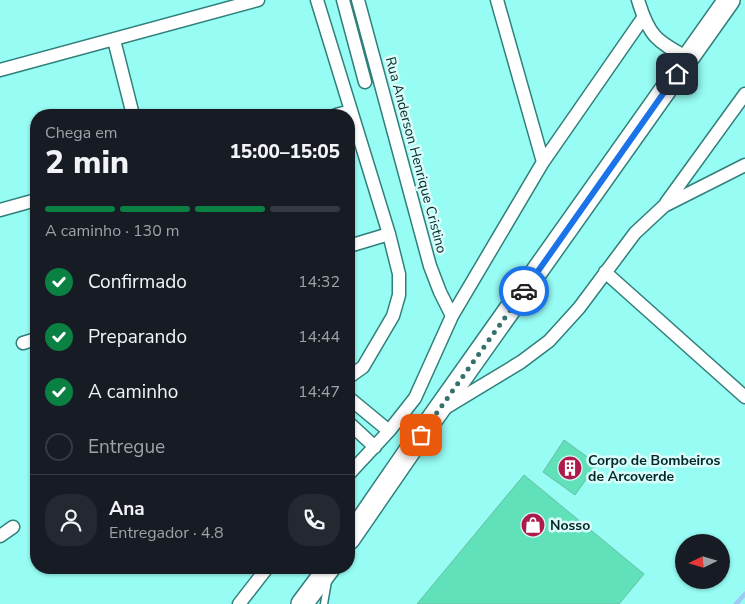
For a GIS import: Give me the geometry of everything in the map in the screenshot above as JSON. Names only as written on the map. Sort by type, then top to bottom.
[{"type":"highway","points":[[355,530],[729,0]]},
{"type":"highway","points":[[302,604],[325,574]]},
{"type":"street","points":[[0,70],[258,0]]},
{"type":"street","points":[[317,0],[350,109]]},
{"type":"street","points":[[343,0],[365,82]]},
{"type":"street","name":"Rua Anderson Henrique Cristino","points":[[358,0],[430,266],[452,316]]},
{"type":"street","points":[[497,0],[543,162]]},
{"type":"street","points":[[638,0],[643,18],[654,36],[688,58]]},
{"type":"street","points":[[355,468],[375,447],[415,398],[452,316],[543,162],[643,18]]},
{"type":"street","points":[[114,40],[131,109]]},
{"type":"street","points":[[436,413],[521,362],[549,341],[579,308],[635,233],[664,206],[745,94]]},
{"type":"street","points":[[355,124],[389,234],[399,274],[399,295],[393,316],[363,367],[355,373]]},
{"type":"street","points":[[664,206],[745,165]]},
{"type":"street","points":[[0,210],[30,202]]},
{"type":"street","points":[[355,244],[389,234]]},
{"type":"street","points":[[605,272],[745,397]]},
{"type":"street","points":[[23,343],[30,341]]},
{"type":"street","points":[[355,403],[389,430]]},
{"type":"street","points":[[355,429],[375,447]]},
{"type":"street","points":[[0,536],[13,528]]},
{"type":"street","points":[[238,604],[262,574]]},
{"type":"lane","points":[[324,604],[329,574]]},
{"type":"building","name":"Corpo de Bombeiros de Arcoverde","points":[[564,440],[597,464],[575,495],[543,472]]},
{"type":"building","name":"Nosso","points":[[524,475],[644,574],[619,604],[417,604]]},
{"type":"waterway","points":[[736,604],[745,594]]},
{"type":"way so far","points":[[421,435],[524,291]]},
{"type":"place","name":"Corpo de Bombeiros de Arcoverde","points":[[570,468]]},
{"type":"place","name":"Nosso","points":[[533,525]]},
{"type":"route","points":[[524,291],[677,74]]}]
